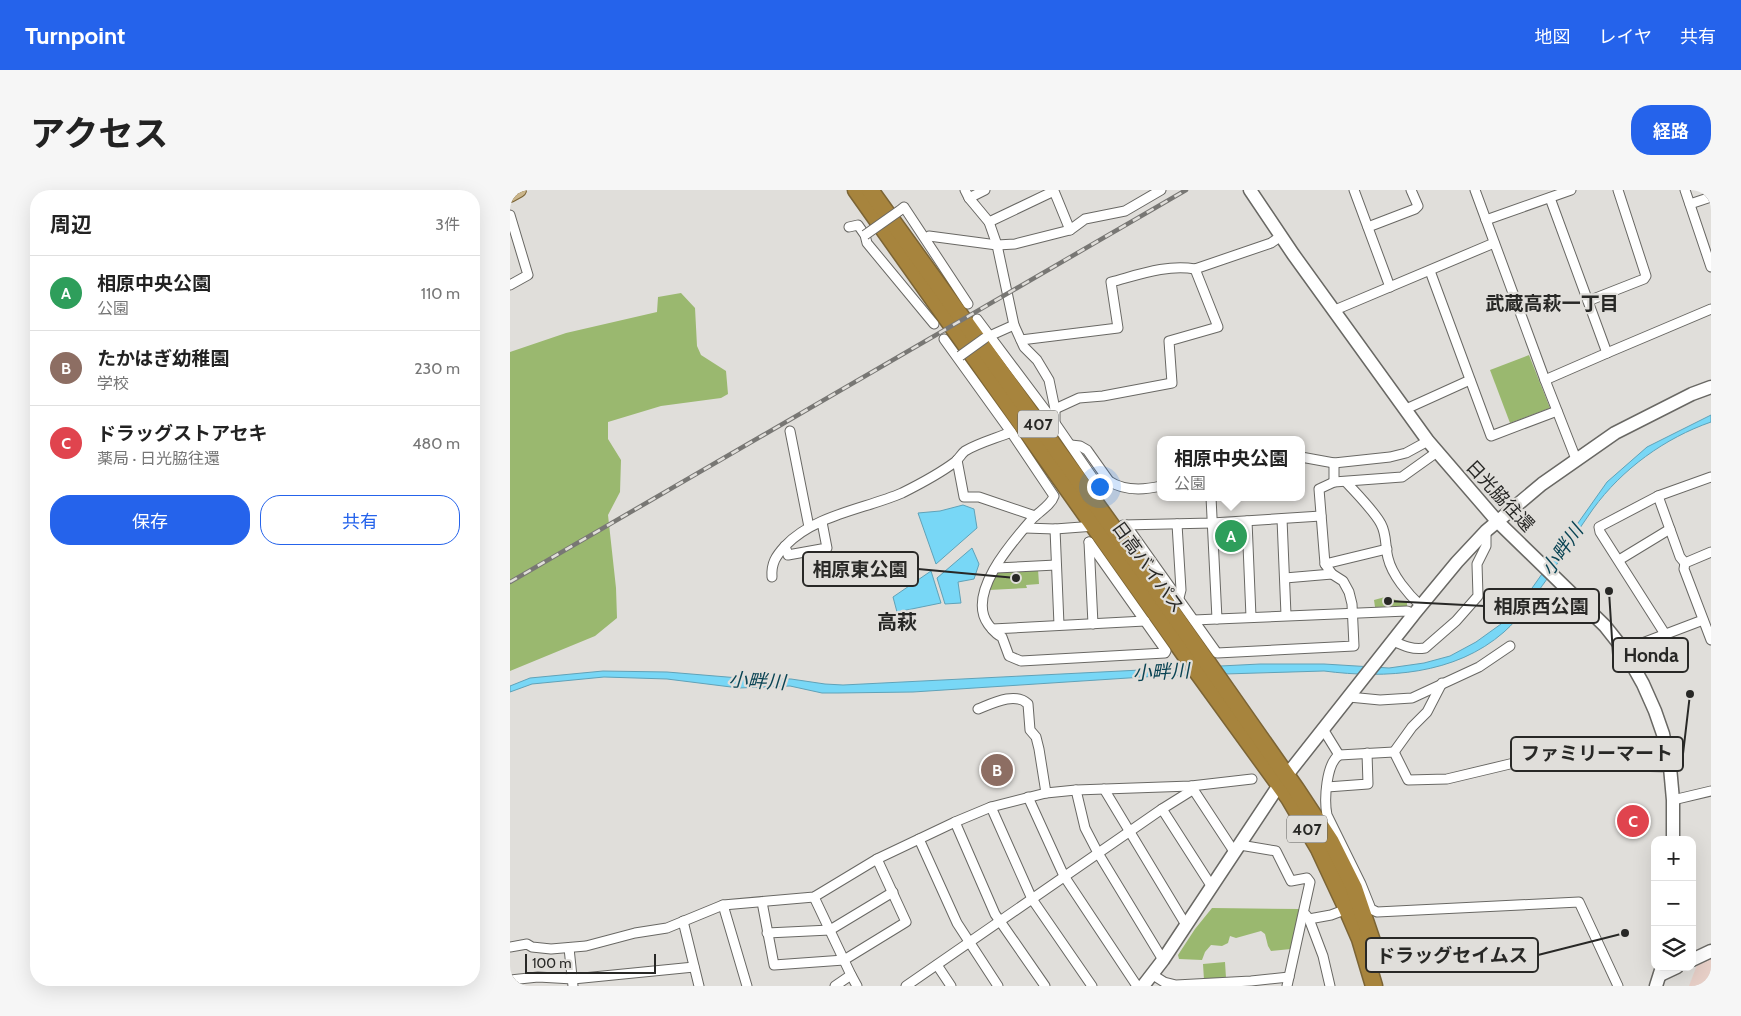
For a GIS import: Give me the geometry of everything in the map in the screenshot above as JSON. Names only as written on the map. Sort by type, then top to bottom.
[{"type":"highway","name":"407","points":[[846,190],[904,269],[954,306]]},
{"type":"highway","name":"日高バイパス","points":[[856,190],[954,306],[1094,526],[1188,659],[1218,687]]},
{"type":"highway","name":"日高バイパス","points":[[870,190],[954,306],[1119,525],[1205,658],[1218,687],[1331,842],[1354,888],[1385,986]]},
{"type":"highway","name":"407","points":[[882,190],[954,306]]},
{"type":"highway","name":"日高バイパス","points":[[1284,780],[1289,798],[1319,849],[1347,909],[1360,939],[1374,986]]},
{"type":"main road","points":[[510,195],[520,190]]},
{"type":"street","points":[[986,190],[967,194],[989,222],[997,245],[1014,325],[1024,347],[1045,371],[1049,380],[1055,409],[1055,423]]},
{"type":"street","points":[[929,236],[997,245],[1015,244],[1070,230],[1085,219],[1125,211],[1161,190]]},
{"type":"street","name":"日光脇往還","points":[[1250,190],[1428,441],[1497,521],[1605,626],[1624,650],[1643,684],[1663,734],[1670,767],[1673,800],[1673,836]]},
{"type":"street","points":[[1354,190],[1390,288]]},
{"type":"street","points":[[1368,227],[1415,210],[1418,206],[1411,190]]},
{"type":"street","points":[[1475,190],[1576,459]]},
{"type":"street","points":[[1486,220],[1572,190]]},
{"type":"street","points":[[1588,301],[1644,279],[1646,276],[1618,190]]},
{"type":"street","points":[[1685,190],[1711,267]]},
{"type":"street","points":[[989,222],[1054,191],[1070,230]]},
{"type":"street","points":[[1690,204],[1711,197]]},
{"type":"street","points":[[1550,198],[1607,353]]},
{"type":"street","points":[[865,235],[904,207],[954,306]]},
{"type":"street","points":[[510,215],[528,275],[510,285]]},
{"type":"street","points":[[848,227],[858,225],[865,235],[867,242],[934,324]]},
{"type":"street","points":[[1021,340],[1118,328],[1111,282],[1153,271],[1182,267],[1195,269],[1271,244],[1281,236]]},
{"type":"street","points":[[1335,310],[1494,243]]},
{"type":"street","points":[[1055,409],[1079,398],[1103,396],[1172,383],[1169,341],[1218,327],[1195,269]]},
{"type":"street","points":[[1430,271],[1491,436],[1557,411]]},
{"type":"street","points":[[1546,380],[1711,309]]},
{"type":"street","points":[[977,319],[987,337],[1055,423],[1095,481],[1101,483],[1109,482],[1129,489],[1157,487]]},
{"type":"street","points":[[959,357],[987,337],[1014,325]]},
{"type":"street","points":[[944,339],[959,357],[1054,496],[1025,528],[985,585],[982,610],[985,619],[996,634],[1002,637],[1009,656],[1021,661],[1165,653],[1166,651],[1089,542],[1093,624]]},
{"type":"street","points":[[1406,410],[1470,380]]},
{"type":"street","points":[[1145,983],[1163,960],[1284,780],[1323,728],[1417,610],[1486,531],[1542,484],[1615,433],[1692,394],[1711,387]]},
{"type":"street","points":[[790,431],[809,527]]},
{"type":"street","points":[[772,577],[772,566],[775,558],[793,537],[809,527],[904,492],[957,460],[964,451],[1011,432]]},
{"type":"street","points":[[1305,458],[1334,464],[1390,457],[1406,453],[1428,441]]},
{"type":"street","points":[[1119,525],[1179,598],[1217,653],[1354,646],[1352,604],[1346,586],[1343,581],[1332,574],[1325,564],[1319,489],[1334,482],[1402,477],[1437,452]]},
{"type":"street","points":[[957,460],[964,497],[978,497],[1035,516]]},
{"type":"street","points":[[1334,464],[1334,482]]},
{"type":"street","points":[[1665,634],[1600,532],[1600,527],[1658,496],[1711,477]]},
{"type":"street","points":[[1346,482],[1381,524],[1386,537],[1388,559],[1417,610]]},
{"type":"street","points":[[1658,496],[1680,557],[1685,563],[1684,569],[1711,640]]},
{"type":"street","points":[[1211,501],[1217,619]]},
{"type":"street","points":[[1025,528],[1055,529],[1321,516]]},
{"type":"street","points":[[1282,519],[1286,615]]},
{"type":"street","points":[[1247,521],[1251,617]]},
{"type":"street","points":[[785,546],[788,555],[827,548],[822,522]]},
{"type":"street","points":[[1177,524],[1181,590],[1179,598]]},
{"type":"street","points":[[1055,529],[1059,625]]},
{"type":"street","points":[[1619,560],[1670,529]]},
{"type":"street","points":[[1393,641],[1417,650],[1425,648],[1467,609],[1478,596],[1476,564],[1486,546],[1486,531]]},
{"type":"street","points":[[1325,564],[1387,549]]},
{"type":"street","points":[[1685,563],[1711,552]]},
{"type":"street","points":[[996,568],[1056,565]]},
{"type":"street","points":[[1285,578],[1332,574]]},
{"type":"street","points":[[1194,620],[1417,610]]},
{"type":"street","points":[[1624,650],[1704,620]]},
{"type":"street","points":[[992,629],[1145,622]]},
{"type":"street","points":[[1353,692],[1380,700],[1412,698],[1479,667],[1510,646]]},
{"type":"street","points":[[1394,752],[1412,727],[1427,712],[1442,684]]},
{"type":"street","points":[[978,709],[1007,699],[1021,699],[1028,704],[1030,730],[1036,737],[1046,793]]},
{"type":"street","points":[[1323,728],[1339,755]]},
{"type":"street","points":[[1394,752],[1408,780],[1447,779],[1514,763],[1540,760],[1591,765],[1670,767]]},
{"type":"street","points":[[1394,752],[1339,755],[1330,766],[1325,808],[1371,909],[1377,912],[1579,902],[1618,986]]},
{"type":"street","points":[[1327,787],[1368,784],[1368,753]]},
{"type":"street","points":[[510,947],[526,944],[551,949],[586,946],[635,933],[667,928],[723,905],[814,897],[877,859],[919,839],[991,807],[1028,797],[1076,790],[1192,788],[1252,779]]},
{"type":"street","points":[[906,986],[1192,788]]},
{"type":"street","points":[[1145,983],[1164,982],[1176,985],[1288,981],[1310,882],[1307,878],[1291,881],[1276,851],[1238,849],[1192,788]]},
{"type":"street","points":[[1104,789],[1186,924]]},
{"type":"street","points":[[1076,790],[1085,828],[1098,853],[1163,960]]},
{"type":"street","points":[[1673,800],[1711,791]]},
{"type":"street","points":[[1028,797],[1064,876],[1145,983]]},
{"type":"street","points":[[991,807],[1032,898],[1092,986]]},
{"type":"street","points":[[1162,809],[1212,887]]},
{"type":"street","points":[[956,822],[996,914],[1045,986]]},
{"type":"street","points":[[919,839],[957,923],[998,986]]},
{"type":"street","points":[[762,902],[774,965],[844,960],[906,922],[877,859]]},
{"type":"street","points":[[767,933],[830,930],[893,892]]},
{"type":"street","points":[[814,897],[850,975],[857,986]]},
{"type":"street","points":[[723,905],[747,986]]},
{"type":"street","points":[[1309,919],[1331,915],[1347,909]]},
{"type":"street","points":[[1303,910],[1309,919],[1323,956],[1330,986]]},
{"type":"street","points":[[683,921],[699,986]]},
{"type":"street","points":[[569,948],[573,982]]},
{"type":"street","points":[[1696,958],[1711,951]]},
{"type":"street","points":[[937,965],[952,986]]},
{"type":"street","points":[[510,980],[538,976],[573,982],[694,967]]},
{"type":"street","points":[[1659,979],[1671,971]]},
{"type":"street","points":[[835,986],[850,975]]},
{"type":"shaded area","points":[[1711,958],[1711,986],[1689,986],[1697,965]]},
{"type":"green space","points":[[681,293],[695,308],[697,346],[701,355],[726,371],[728,394],[721,398],[661,406],[608,422],[608,439],[621,460],[620,492],[608,515],[616,588],[617,618],[595,636],[510,671],[510,352],[566,333],[657,312],[658,297]]},
{"type":"green space","points":[[1529,355],[1550,408],[1510,423],[1490,370]]},
{"type":"green space","points":[[1241,525],[1245,528],[1246,543],[1217,545],[1216,530],[1218,526]]},
{"type":"green space","points":[[1038,569],[1039,584],[1026,585],[1027,588],[989,590],[998,571]]},
{"type":"green space","points":[[1385,597],[1407,603],[1407,606],[1375,607],[1374,600]]},
{"type":"green space","points":[[1212,908],[1299,909],[1291,949],[1271,951],[1265,934],[1261,931],[1236,938],[1230,936],[1228,943],[1222,946],[1211,945],[1205,952],[1202,960],[1179,959],[1178,955]]},
{"type":"green space","points":[[1225,962],[1226,978],[1204,980],[1203,964]]},
{"type":"water","name":"小畔川","points":[[1711,415],[1711,422],[1661,446],[1646,456],[1617,481],[1593,509],[1527,607],[1504,632],[1485,646],[1464,657],[1419,671],[1395,674],[1324,671],[1159,676],[913,692],[822,693],[790,686],[739,688],[667,679],[604,677],[532,684],[510,692],[510,686],[530,678],[603,671],[667,672],[739,678],[791,679],[843,685],[1260,664],[1324,664],[1389,668],[1424,663],[1450,656],[1476,642],[1501,624],[1525,598],[1607,482],[1647,447]]},
{"type":"water","points":[[963,505],[974,509],[977,528],[936,564],[918,513],[940,511]]},
{"type":"water","points":[[972,548],[979,564],[974,579],[958,582],[961,603],[945,604],[937,578]]},
{"type":"water","points":[[931,571],[941,603],[897,612],[893,597]]},
{"type":"railway","points":[[510,582],[1186,190]]},
{"type":"place","name":"相原中央公園","points":[[1231,536]]},
{"type":"place","name":"相原東公園","points":[[1016,578]]},
{"type":"place","name":"Honda","points":[[1609,591]]},
{"type":"place","name":"相原西公園","points":[[1388,601]]},
{"type":"place","name":"ファミリーマート","points":[[1690,694]]},
{"type":"place","name":"たかはぎ幼稚園","points":[[997,770]]},
{"type":"place","name":"ドラッグストアセキ","points":[[1633,821]]},
{"type":"place","name":"ドラッグセイムス","points":[[1625,933]]},
{"type":"district","name":"武蔵高萩一丁目","points":[[1552,303]]},
{"type":"district","name":"高萩","points":[[897,622]]}]
